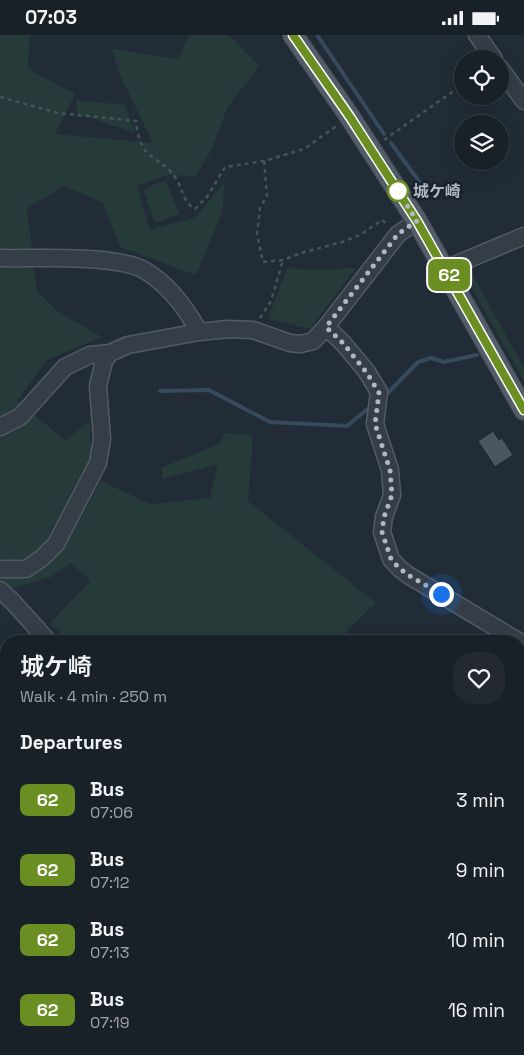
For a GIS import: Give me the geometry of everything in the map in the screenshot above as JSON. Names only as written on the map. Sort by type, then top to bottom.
[{"type":"main road","points":[[293,35],[350,117],[417,221],[524,410]]},
{"type":"street","points":[[477,35],[488,50]]},
{"type":"street","points":[[509,80],[524,101]]},
{"type":"street","points":[[0,427],[20,417],[65,367],[90,355],[110,353],[128,345],[199,332],[228,329],[253,331],[290,343],[301,344],[313,341],[398,234],[417,221]]},
{"type":"street","points":[[445,269],[524,236]]},
{"type":"street","points":[[0,258],[115,261],[143,269],[166,287],[188,312],[199,332]]},
{"type":"street","points":[[326,327],[343,343],[367,373],[379,393],[375,424],[390,470],[392,495],[384,517],[382,532],[391,559],[408,575],[509,635]]},
{"type":"street","points":[[0,569],[26,569],[42,558],[56,544],[98,463],[102,439],[98,386],[104,361],[110,353]]},
{"type":"street","points":[[0,590],[43,635]]},
{"type":"path","points":[[371,149],[454,91]]},
{"type":"path","points":[[0,97],[58,113],[136,121],[137,137],[144,150],[162,163],[175,177],[181,194],[189,205],[195,209],[207,197],[225,167],[264,161],[304,149],[350,117]]},
{"type":"path","points":[[264,161],[267,196],[260,208],[257,234],[263,262],[283,260],[342,242],[360,235],[382,220],[398,234]]},
{"type":"path","points":[[253,331],[271,301],[283,260]]},
{"type":"green space","points":[[0,35],[30,35],[28,69],[75,94],[55,134],[153,143],[119,73],[112,49],[178,59],[189,35],[229,35],[259,66],[227,108],[212,149],[196,176],[167,175],[137,186],[150,230],[195,218],[225,181],[222,213],[196,275],[120,247],[103,203],[65,186],[27,208],[37,291],[57,311],[102,337],[47,360],[17,401],[65,440],[90,421],[91,457],[48,538],[30,558],[12,560],[0,559]]},
{"type":"green space","points":[[76,100],[125,105],[135,133],[77,113]]},
{"type":"green space","points":[[166,180],[179,214],[155,223],[143,189]]},
{"type":"green space","points":[[287,268],[312,270],[356,268],[310,329],[268,319]]},
{"type":"green space","points":[[469,268],[524,368],[524,381],[463,272]]},
{"type":"green space","points":[[224,433],[253,435],[248,501],[376,603],[347,630],[345,635],[63,635],[49,624],[91,581],[71,563],[51,577],[9,589],[0,583],[0,575],[33,572],[62,552],[101,481],[150,504],[210,498],[218,464],[163,479],[161,468],[221,443]]},
{"type":"building","points":[[493,431],[499,440],[502,438],[513,455],[495,467],[478,441]]},
{"type":"waterway","points":[[317,35],[384,134]]},
{"type":"waterway","points":[[391,143],[421,184]]},
{"type":"waterway","points":[[387,394],[418,362],[431,358],[444,362],[477,355]]},
{"type":"waterway","points":[[160,391],[209,390],[270,422],[347,426],[369,408]]},
{"type":"bus line","name":"62","points":[[293,35],[350,117],[417,221],[524,410]]},
{"type":"place","name":"城ケ崎","points":[[398,191]]},
{"type":"route","points":[[398,191],[417,221],[398,234],[326,327],[343,343],[367,373],[379,393],[375,424],[390,470],[392,495],[384,517],[382,532],[391,559],[408,575],[441,594]]}]
